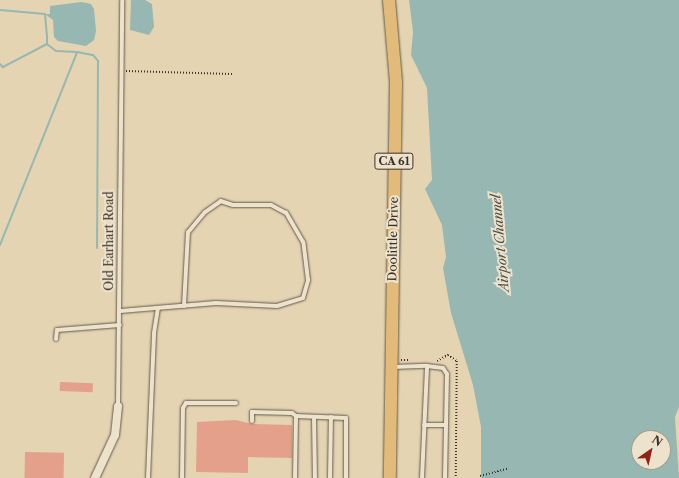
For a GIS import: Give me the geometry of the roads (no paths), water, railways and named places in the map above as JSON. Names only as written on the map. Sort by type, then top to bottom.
[{"type":"main road","name":"Doolittle Drive","points":[[389,0],[396,82],[390,478]]},
{"type":"street","name":"Old Earhart Road","points":[[95,478],[115,435],[118,406]]},
{"type":"lane","name":"Old Earhart Road","points":[[118,406],[121,310],[123,71],[122,0]]},
{"type":"lane","points":[[121,310],[158,308],[184,306],[216,303],[276,306],[303,298],[308,280],[303,242],[286,213],[271,205],[233,204],[221,201],[205,212],[188,232],[184,306]]},
{"type":"lane","points":[[148,478],[154,333],[158,308]]},
{"type":"lane","points":[[56,339],[57,330],[120,325]]},
{"type":"lane","points":[[391,367],[427,366],[443,368],[447,374],[445,478]]},
{"type":"lane","points":[[422,478],[427,366]]},
{"type":"lane","points":[[182,478],[183,408],[186,403],[236,403]]},
{"type":"lane","points":[[252,421],[252,412],[292,413],[296,416],[346,418],[346,478]]},
{"type":"lane","points":[[295,478],[296,416]]},
{"type":"lane","points":[[314,417],[315,478]]},
{"type":"lane","points":[[330,478],[331,418]]},
{"type":"lane","points":[[424,425],[446,425]]},
{"type":"water","points":[[131,0],[145,0],[152,4],[154,27],[149,35],[130,30]]},
{"type":"water","name":"Airport Channel","points":[[409,0],[679,0],[679,407],[675,417],[679,478],[481,478],[481,427],[473,385],[451,313],[443,268],[446,257],[442,225],[425,189],[432,180],[427,88],[411,55],[413,32]]},
{"type":"water","points":[[81,2],[91,4],[94,9],[96,31],[94,40],[86,46],[58,41],[54,37],[53,20],[45,14],[50,14],[50,6]]},
{"type":"waterway","points":[[0,10],[45,14],[47,35],[47,44],[3,67],[0,64]]},
{"type":"waterway","points":[[0,245],[77,52],[56,51],[47,44]]},
{"type":"waterway","points":[[77,52],[93,55],[98,61],[97,248]]}]
